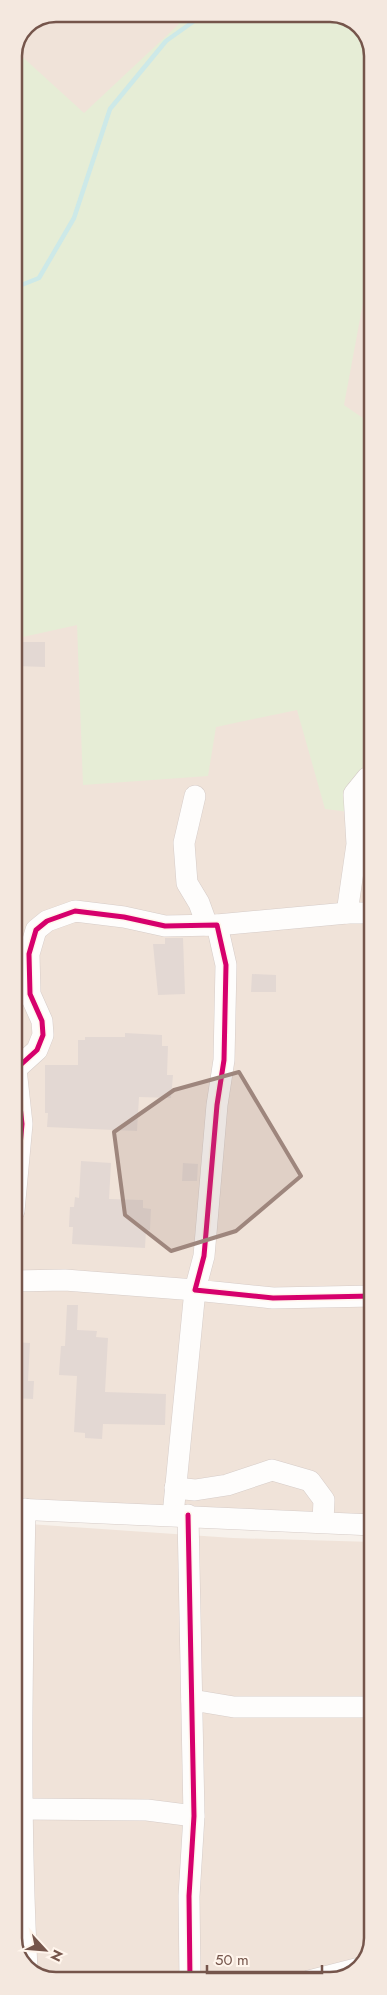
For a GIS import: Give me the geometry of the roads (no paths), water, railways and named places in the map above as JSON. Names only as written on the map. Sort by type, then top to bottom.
[{"type":"street","points":[[347,913],[357,844],[354,794],[364,782]]},
{"type":"street","points":[[190,1972],[189,1896],[194,1816],[192,1700],[181,1515],[176,1488],[195,1290],[204,1256],[217,1105],[224,1060],[226,964],[212,925],[187,883],[184,844],[195,796]]},
{"type":"street","points":[[22,997],[29,954],[36,930],[48,921],[75,911],[124,917],[165,926],[212,925],[364,913]]},
{"type":"street","points":[[23,1001],[42,1021],[44,1035],[37,1050],[23,1061]]},
{"type":"street","points":[[23,1281],[65,1280],[272,1298],[364,1296]]},
{"type":"street","points":[[176,1488],[196,1490],[227,1485],[272,1470],[310,1481],[324,1500],[323,1521]]},
{"type":"street","points":[[23,1509],[364,1524]]},
{"type":"street","points":[[192,1700],[234,1707],[364,1707]]},
{"type":"street","points":[[23,1809],[147,1810],[194,1816]]},
{"type":"street","points":[[23,1927],[25,1952]]},
{"type":"waterway","points":[[22,285],[39,278],[74,218],[110,109],[166,41],[192,22]]}]
